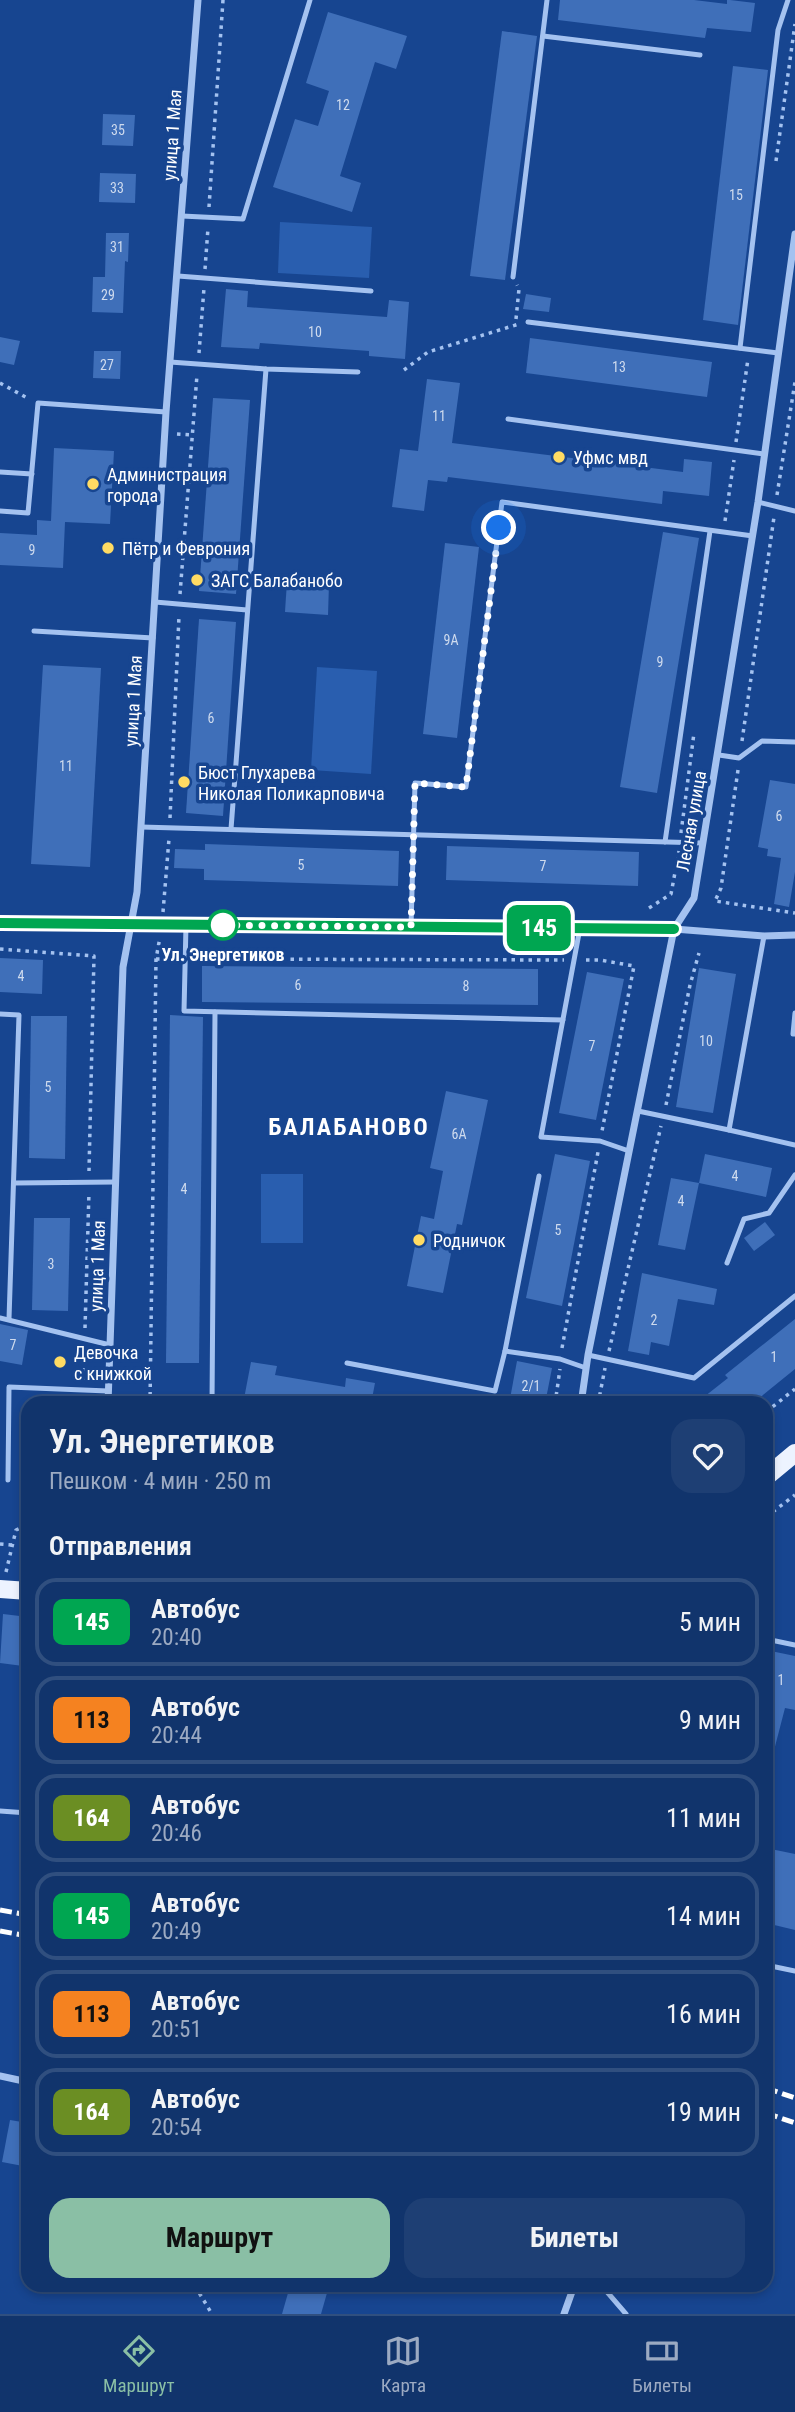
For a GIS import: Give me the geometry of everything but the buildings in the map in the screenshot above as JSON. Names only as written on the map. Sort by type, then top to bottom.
[{"type":"main road","points":[[773,1471],[795,1453]]},
{"type":"main road","points":[[1,1589],[21,1590]]},
{"type":"street","name":"улица 1 Мая","points":[[108,1396],[123,967],[137,892],[166,412],[198,0]]},
{"type":"street","name":"Лесная улица","points":[[582,1396],[588,1355],[674,929],[694,898],[758,502],[795,234]]},
{"type":"street","points":[[0,923],[674,929],[764,936],[795,935]]},
{"type":"street","points":[[0,2076],[21,2080]]},
{"type":"street","points":[[564,2314],[572,2292]]},
{"type":"lane","points":[[181,216],[243,219],[310,0]]},
{"type":"lane","points":[[513,277],[547,0]]},
{"type":"lane","points":[[740,348],[778,30],[788,0]]},
{"type":"lane","points":[[543,36],[699,55]]},
{"type":"lane","points":[[178,276],[371,291]]},
{"type":"lane","points":[[528,322],[778,353]]},
{"type":"lane","points":[[170,362],[358,372]]},
{"type":"lane","points":[[231,829],[265,369]]},
{"type":"lane","points":[[0,511],[28,513],[38,403],[166,412]]},
{"type":"lane","points":[[508,419],[764,454]]},
{"type":"lane","points":[[0,472],[32,474]]},
{"type":"lane","points":[[411,927],[415,783],[466,787],[502,502],[752,536]]},
{"type":"lane","points":[[758,502],[795,511]]},
{"type":"lane","points":[[665,842],[710,531]]},
{"type":"lane","points":[[155,602],[247,610]]},
{"type":"lane","points":[[34,631],[153,638]]},
{"type":"lane","points":[[719,755],[740,758],[762,741],[795,742]]},
{"type":"lane","points":[[141,827],[703,843]]},
{"type":"lane","points":[[186,925],[184,1011],[563,1020]]},
{"type":"lane","points":[[580,928],[541,1136],[600,1141],[629,1151]]},
{"type":"lane","points":[[729,1130],[764,936]]},
{"type":"lane","points":[[212,1396],[215,1012]]},
{"type":"lane","points":[[0,1013],[19,1015],[9,1319]]},
{"type":"lane","points":[[795,1013],[795,1034]]},
{"type":"lane","points":[[638,1111],[795,1146]]},
{"type":"lane","points":[[727,1263],[744,1219],[769,1213],[795,1175]]},
{"type":"lane","points":[[347,1363],[495,1391],[539,1176]]},
{"type":"lane","points":[[15,1183],[116,1182]]},
{"type":"lane","points":[[588,1355],[694,1378],[795,1296]]},
{"type":"lane","points":[[0,1318],[110,1345]]},
{"type":"lane","points":[[505,1351],[560,1359],[586,1368]]},
{"type":"lane","points":[[8,1480],[9,1387],[108,1391]]},
{"type":"lane","points":[[773,1640],[795,1645]]},
{"type":"lane","points":[[0,1811],[21,1812]]},
{"type":"lane","points":[[773,1966],[795,1970]]},
{"type":"lane","points":[[606,2292],[626,2314]]},
{"type":"path","points":[[150,1396],[156,959],[166,890],[179,604],[223,0]]},
{"type":"path","points":[[774,170],[795,24]]},
{"type":"path","points":[[513,277],[519,289],[515,325]]},
{"type":"path","points":[[404,370],[428,352],[528,322]]},
{"type":"path","points":[[723,533],[749,349]]},
{"type":"path","points":[[795,382],[721,888],[715,901],[795,913]]},
{"type":"path","points":[[0,383],[38,403]]},
{"type":"path","points":[[649,908],[671,894],[696,721]]},
{"type":"path","points":[[0,949],[94,956],[83,1390]]},
{"type":"path","points":[[600,1396],[699,953]]},
{"type":"path","points":[[156,959],[600,960],[634,966],[560,1359],[557,1396]]},
{"type":"path","points":[[773,1407],[795,1390]]},
{"type":"path","points":[[773,1512],[795,1495]]},
{"type":"path","points":[[1,1589],[16,1530],[21,1528]]},
{"type":"path","points":[[0,1544],[13,1545]]},
{"type":"path","points":[[199,2292],[212,2314]]},
{"type":"shaded area","points":[[280,222],[372,227],[369,278],[278,273]]},
{"type":"shaded area","points":[[317,667],[377,671],[371,774],[311,770]]},
{"type":"shaded area","points":[[261,1174],[303,1174],[303,1243],[261,1243]]},
{"type":"railway","points":[[0,1910],[21,1914]]},
{"type":"railway","points":[[0,1931],[21,1935]]},
{"type":"railway","points":[[773,2090],[795,2098]]},
{"type":"railway","points":[[773,2115],[795,2123]]},
{"type":"bus line","name":"145","points":[[0,923],[674,929]]},
{"type":"place","name":"Уфмс мвд","points":[[559,457]]},
{"type":"place","name":"Администрация города","points":[[93,484]]},
{"type":"place","name":"Пётр и Феврония","points":[[108,548]]},
{"type":"place","name":"ЗАГС Балабанобо","points":[[197,580]]},
{"type":"place","name":"Бюст Глухарева Николая Поликарповича","points":[[184,782]]},
{"type":"place","name":"Ул. Энергетиков","points":[[223,925]]},
{"type":"place","name":"Родничок","points":[[419,1240]]},
{"type":"place","name":"Девочка с книжкой","points":[[60,1362]]},
{"type":"district","name":"БАЛАБАНОВО","points":[[349,1127]]},
{"type":"route","points":[[223,925],[211,925],[411,927],[415,783],[466,787],[499,528]]}]
